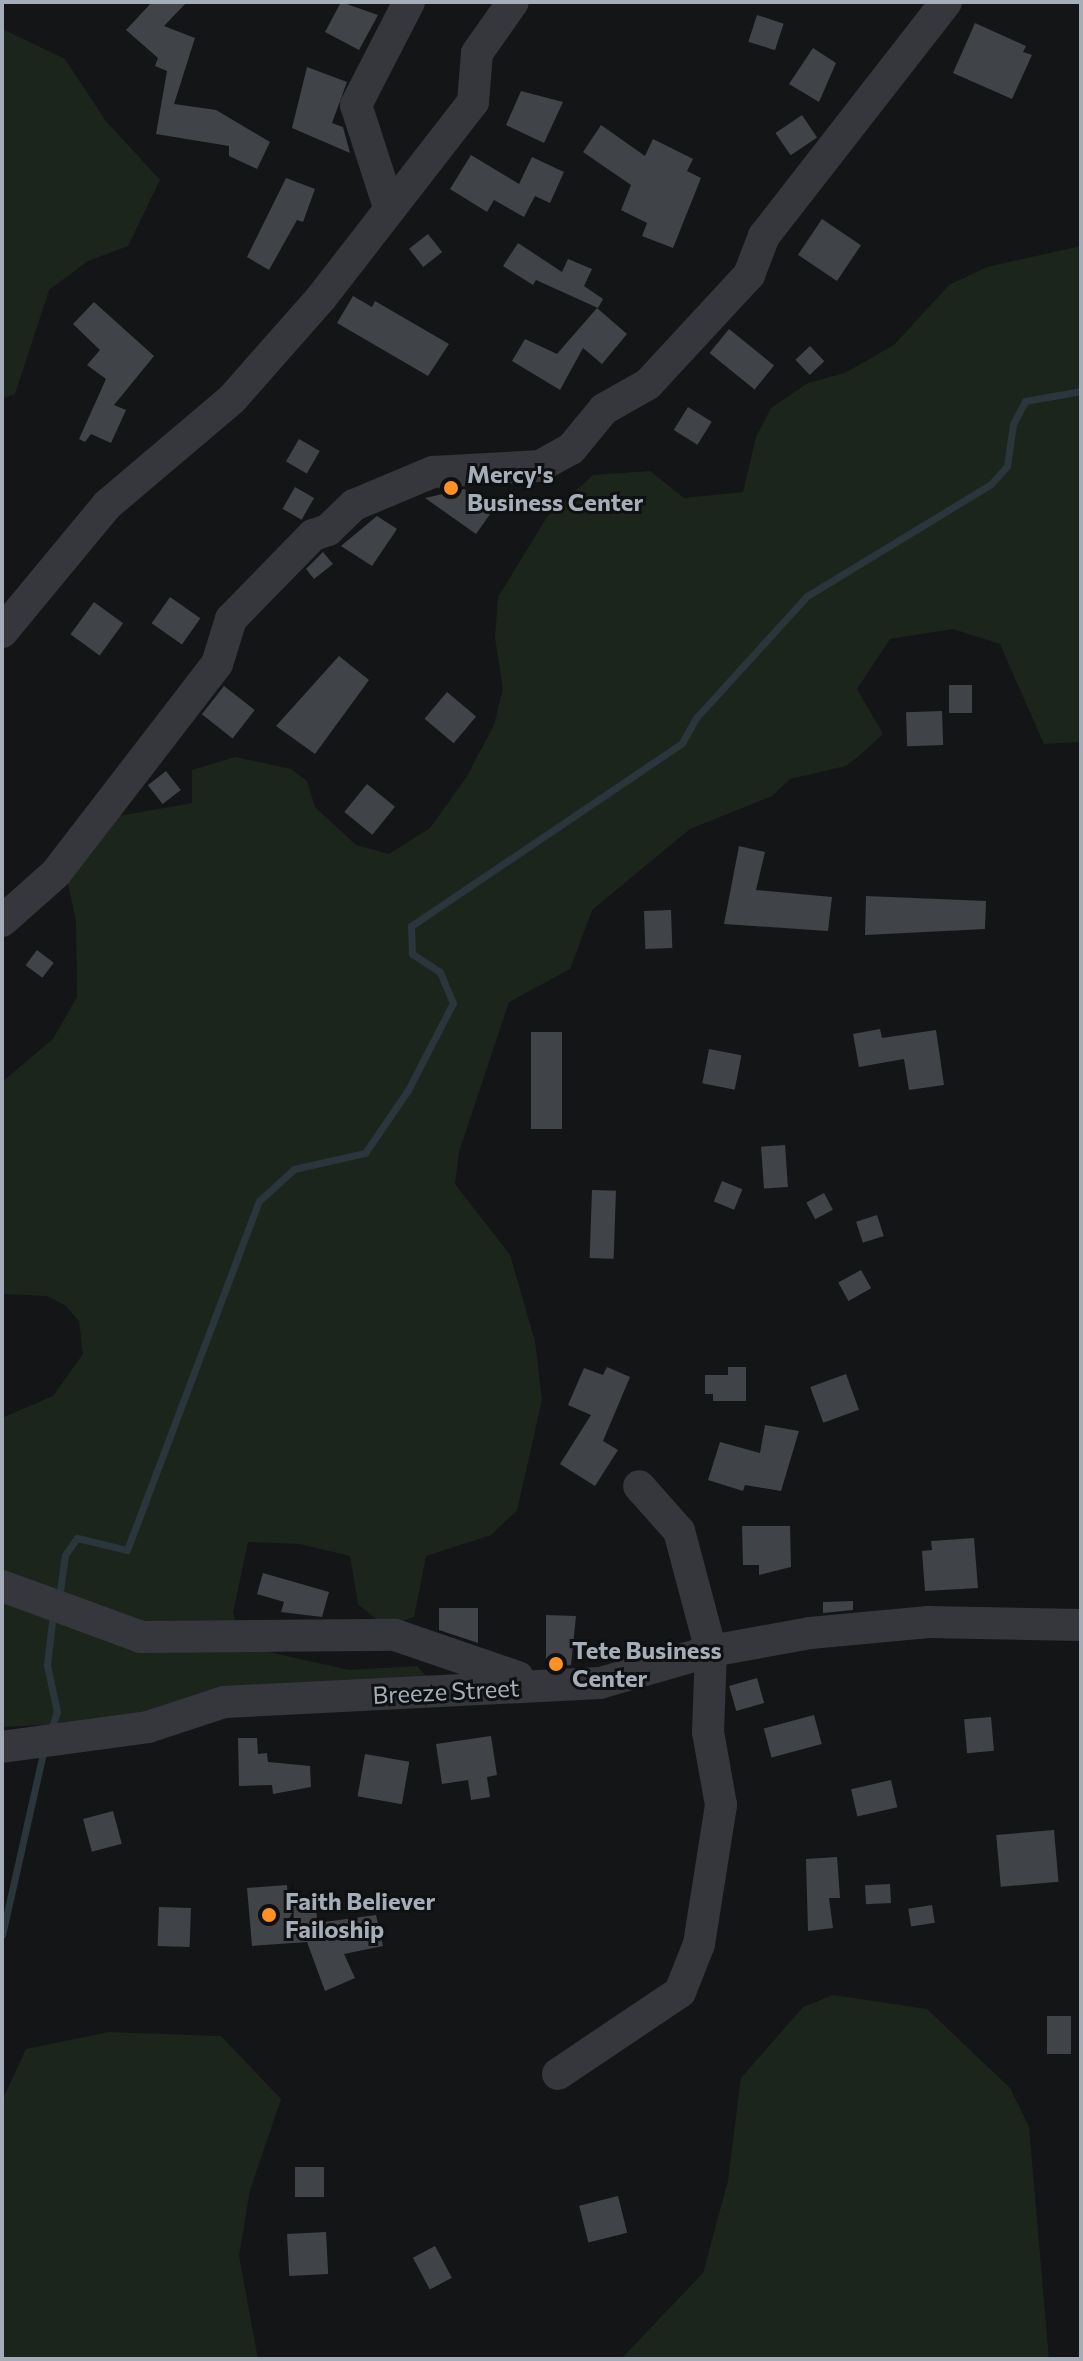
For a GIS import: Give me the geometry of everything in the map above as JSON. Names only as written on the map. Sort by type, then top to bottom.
[{"type":"street","points":[[388,204],[356,105],[409,2]]},
{"type":"street","points":[[2,632],[107,505],[232,399],[321,298],[388,204],[473,102],[477,53],[513,2]]},
{"type":"street","points":[[2,921],[66,861],[217,664],[231,619],[313,535],[328,530],[354,505],[433,472],[540,466],[571,449],[604,409],[648,384],[749,275],[764,236],[946,2]]},
{"type":"street","points":[[558,2074],[680,1992],[699,1944],[721,1805],[708,1732],[711,1651],[679,1531],[639,1486]]},
{"type":"street","points":[[2,1586],[141,1637],[395,1635],[482,1670],[557,1686]]},
{"type":"street","name":"Breeze Street","points":[[2,1747],[90,1739],[224,1702],[600,1683],[711,1651],[928,1622],[1081,1625]]},
{"type":"shaded area","points":[[2,29],[65,59],[105,120],[160,180],[128,246],[88,261],[49,290],[15,394],[2,399]]},
{"type":"shaded area","points":[[1081,246],[1081,742],[1044,744],[1000,644],[953,629],[890,639],[857,689],[883,734],[859,756],[846,766],[790,779],[772,796],[690,829],[592,910],[570,969],[509,1002],[459,1152],[455,1184],[510,1255],[535,1341],[542,1400],[517,1510],[491,1535],[426,1556],[414,1617],[399,1622],[376,1619],[358,1604],[350,1556],[300,1544],[248,1542],[233,1613],[240,1638],[260,1650],[349,1670],[417,1666],[431,1682],[124,1721],[2,1727],[2,1610],[8,1588],[2,1580],[2,1418],[53,1396],[83,1354],[79,1321],[65,1305],[47,1296],[2,1294],[2,1082],[53,1039],[77,997],[76,921],[67,879],[119,816],[192,803],[192,770],[235,757],[291,769],[307,781],[315,807],[356,845],[389,854],[430,828],[466,778],[494,725],[503,689],[495,638],[498,597],[547,517],[593,475],[650,471],[684,498],[743,492],[756,437],[771,408],[808,383],[845,373],[894,345],[949,285],[987,267]]},
{"type":"shaded area","points":[[833,1995],[927,2009],[1010,2088],[1029,2127],[1049,2359],[621,2359],[703,2273],[728,2181],[741,2078],[803,2007]]},
{"type":"shaded area","points":[[109,2032],[221,2036],[281,2099],[250,2190],[239,2256],[258,2359],[2,2359],[2,2101],[26,2049]]},
{"type":"building","points":[[152,2],[187,2],[164,26],[195,38],[174,104],[216,110],[270,142],[257,169],[229,156],[229,146],[156,134],[167,71],[155,66],[158,58],[126,30]]},
{"type":"building","points":[[341,2],[378,15],[359,50],[325,32]]},
{"type":"building","points":[[757,15],[784,24],[775,50],[748,42]]},
{"type":"building","points":[[975,23],[1026,46],[1023,52],[1032,55],[1012,99],[953,73]]},
{"type":"building","points":[[813,48],[836,63],[819,102],[789,84]]},
{"type":"building","points":[[307,67],[347,82],[332,123],[343,127],[350,153],[292,128]]},
{"type":"building","points":[[521,91],[563,102],[544,143],[506,125]]},
{"type":"building","points":[[802,115],[817,137],[791,155],[775,133]]},
{"type":"building","points":[[601,125],[645,156],[653,139],[693,159],[687,171],[701,178],[673,248],[642,236],[647,223],[621,210],[631,185],[583,152]]},
{"type":"building","points":[[471,155],[519,184],[532,157],[564,172],[550,203],[535,196],[524,217],[494,200],[487,212],[450,189]]},
{"type":"building","points":[[286,178],[315,189],[303,222],[297,220],[269,270],[247,257]]},
{"type":"building","points":[[822,219],[861,245],[837,281],[798,255]]},
{"type":"building","points":[[428,234],[442,252],[423,267],[409,249]]},
{"type":"building","points":[[518,243],[562,272],[568,259],[592,269],[584,286],[603,299],[598,308],[536,280],[533,285],[503,266]]},
{"type":"building","points":[[353,296],[372,307],[375,301],[449,344],[428,376],[337,323]]},
{"type":"building","points":[[94,302],[154,356],[114,405],[126,410],[111,443],[91,434],[85,442],[79,439],[106,379],[87,365],[100,350],[73,324]]},
{"type":"building","points":[[597,308],[627,334],[602,364],[583,348],[560,390],[512,361],[525,339],[557,354]]},
{"type":"building","points":[[729,329],[774,366],[755,390],[709,353]]},
{"type":"building","points":[[810,346],[824,361],[810,375],[795,360]]},
{"type":"building","points":[[688,407],[712,422],[697,445],[674,430]]},
{"type":"building","points":[[299,439],[320,451],[307,474],[286,462]]},
{"type":"building","points":[[295,487],[314,498],[302,520],[282,509]]},
{"type":"building","points":[[464,489],[493,510],[476,534],[425,498]]},
{"type":"building","points":[[377,516],[397,529],[372,566],[341,546]]},
{"type":"building","points":[[323,552],[333,564],[314,579],[306,569]]},
{"type":"building","points":[[170,597],[200,618],[182,644],[152,623]]},
{"type":"building","points":[[94,602],[123,623],[100,656],[70,634]]},
{"type":"building","points":[[339,656],[369,680],[315,754],[276,726]]},
{"type":"building","points":[[949,685],[972,685],[972,713],[949,713]]},
{"type":"building","points":[[224,686],[255,710],[233,738],[202,714]]},
{"type":"building","points":[[447,692],[476,716],[454,743],[425,719]]},
{"type":"building","points":[[942,711],[943,745],[907,746],[906,712]]},
{"type":"building","points":[[166,771],[181,790],[163,804],[148,785]]},
{"type":"building","points":[[367,784],[395,807],[372,835],[344,812]]},
{"type":"building","points":[[739,846],[765,852],[756,890],[832,897],[828,931],[724,924]]},
{"type":"building","points":[[866,896],[986,901],[985,929],[865,935]]},
{"type":"building","points":[[671,910],[672,948],[645,949],[644,911]]},
{"type":"building","points":[[37,950],[54,963],[42,978],[26,965]]},
{"type":"building","points":[[880,1029],[882,1038],[936,1030],[944,1085],[909,1090],[904,1059],[859,1067],[853,1034]]},
{"type":"building","points":[[531,1032],[562,1032],[562,1129],[531,1129]]},
{"type":"building","points":[[709,1049],[741,1055],[735,1090],[702,1083]]},
{"type":"building","points":[[785,1145],[788,1187],[764,1189],[761,1147]]},
{"type":"building","points":[[722,1181],[742,1189],[734,1210],[714,1201]]},
{"type":"building","points":[[592,1190],[616,1191],[614,1259],[590,1258]]},
{"type":"building","points":[[824,1193],[833,1210],[815,1219],[806,1202]]},
{"type":"building","points":[[877,1215],[884,1236],[863,1243],[856,1222]]},
{"type":"building","points":[[861,1270],[871,1288],[848,1301],[838,1283]]},
{"type":"building","points":[[607,1367],[630,1377],[603,1441],[618,1450],[595,1486],[560,1464],[591,1415],[568,1405],[584,1368],[603,1375]]},
{"type":"building","points":[[728,1367],[746,1367],[746,1401],[713,1401],[713,1394],[705,1394],[705,1375],[728,1375]]},
{"type":"building","points":[[846,1374],[859,1410],[823,1423],[810,1387]]},
{"type":"building","points":[[765,1425],[799,1431],[781,1491],[745,1485],[743,1491],[708,1480],[720,1442],[760,1453]]},
{"type":"building","points":[[742,1526],[790,1526],[791,1567],[759,1575],[759,1565],[743,1565]]},
{"type":"building","points":[[974,1538],[978,1588],[925,1591],[922,1551],[932,1550],[931,1541]]},
{"type":"building","points":[[263,1573],[329,1592],[322,1617],[281,1612],[284,1602],[257,1594]]},
{"type":"building","points":[[853,1601],[853,1610],[823,1613],[823,1602]]},
{"type":"building","points":[[439,1608],[478,1608],[478,1643],[439,1630]]},
{"type":"building","points":[[546,1615],[576,1616],[571,1665],[546,1667]]},
{"type":"building","points":[[757,1678],[764,1703],[736,1711],[729,1686]]},
{"type":"building","points":[[814,1715],[822,1744],[772,1757],[764,1728]]},
{"type":"building","points":[[991,1717],[994,1751],[967,1753],[964,1719]]},
{"type":"building","points":[[491,1736],[497,1775],[487,1777],[490,1797],[471,1800],[468,1780],[442,1784],[436,1744]]},
{"type":"building","points":[[238,1738],[257,1738],[258,1754],[267,1753],[268,1762],[310,1766],[311,1787],[273,1794],[272,1785],[239,1786]]},
{"type":"building","points":[[365,1754],[409,1762],[402,1804],[358,1796]]},
{"type":"building","points":[[891,1780],[897,1807],[857,1817],[851,1789]]},
{"type":"building","points":[[113,1811],[122,1844],[92,1852],[83,1819]]},
{"type":"building","points":[[1054,1830],[1059,1882],[1001,1887],[996,1835]]},
{"type":"building","points":[[837,1857],[840,1898],[829,1898],[833,1928],[808,1931],[806,1859]]},
{"type":"building","points":[[890,1884],[891,1903],[866,1904],[865,1885]]},
{"type":"building","points":[[287,1885],[288,1900],[316,1898],[317,1923],[376,1915],[383,1946],[344,1954],[355,1978],[325,1991],[307,1942],[252,1946],[247,1888]]},
{"type":"building","points":[[932,1905],[935,1923],[911,1927],[908,1909]]},
{"type":"building","points":[[159,1907],[191,1908],[190,1947],[158,1946]]},
{"type":"building","points":[[1047,2016],[1071,2016],[1071,2054],[1047,2054]]},
{"type":"building","points":[[295,2167],[324,2167],[324,2197],[295,2197]]},
{"type":"building","points":[[618,2196],[627,2233],[588,2243],[579,2206]]},
{"type":"building","points":[[326,2232],[328,2274],[289,2276],[287,2234]]},
{"type":"building","points":[[435,2246],[452,2278],[430,2290],[413,2258]]},
{"type":"waterway","points":[[59,1598],[65,1555],[77,1538],[127,1550],[259,1201],[294,1169],[365,1153],[408,1090],[453,1003],[440,972],[412,954],[411,926],[682,743],[696,718],[807,596],[991,484],[1007,466],[1013,424],[1025,401],[1081,391]]},
{"type":"waterway","points":[[51,1730],[57,1712],[47,1665],[53,1613]]},
{"type":"waterway","points":[[2,1935],[44,1749]]},
{"type":"place","name":"Mercy's Business Center","points":[[451,488]]},
{"type":"place","name":"Tete Business Center","points":[[556,1664]]},
{"type":"place","name":"Faith Believer Failoship","points":[[269,1915]]}]
